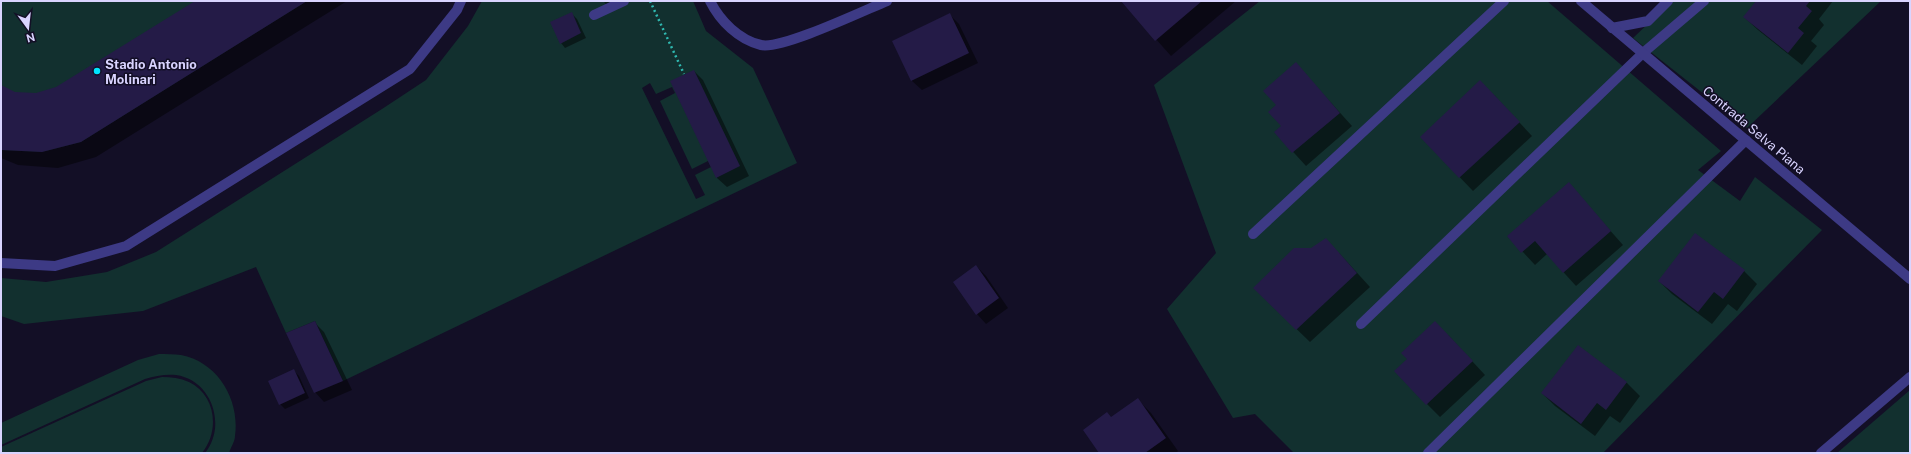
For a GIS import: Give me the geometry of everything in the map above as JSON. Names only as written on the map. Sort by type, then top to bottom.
[{"type":"street","points":[[1,263],[55,266],[126,246],[410,69],[457,10],[461,1]]},
{"type":"street","points":[[594,15],[624,1]]},
{"type":"street","points":[[710,1],[734,32],[762,46],[792,41],[887,1]]},
{"type":"street","points":[[1254,234],[1504,1]]},
{"type":"street","name":"Contrada Selva Piana","points":[[1581,1],[1910,279]]},
{"type":"street","points":[[1612,28],[1648,21],[1668,1]]},
{"type":"street","points":[[1361,324],[1643,53],[1704,1]]},
{"type":"street","points":[[1428,453],[1746,140]]},
{"type":"street","points":[[1821,453],[1910,377]]},
{"type":"path","points":[[650,1],[684,74]]},
{"type":"green space","name":"Stadio Antonio Molinari","points":[[1,1],[307,1],[81,142],[42,152],[1,150]]},
{"type":"green space","points":[[482,1],[693,1],[706,31],[753,68],[797,163],[343,381],[315,321],[286,333],[256,267],[143,311],[24,324],[1,316],[1,278],[46,282],[107,272],[156,252],[426,80],[468,26]],"holes":[[[650,83],[656,94],[672,87],[675,93],[660,101],[692,169],[708,161],[711,167],[695,175],[705,195],[696,199],[642,88]]]},
{"type":"green space","points":[[1260,1],[1547,1],[1721,151],[1698,170],[1740,201],[1755,177],[1822,230],[1603,453],[1294,453],[1255,414],[1233,418],[1167,309],[1216,253],[1154,85]]},
{"type":"green space","points":[[1672,1],[1881,1],[1747,128],[1633,38]]},
{"type":"green space","points":[[159,354],[181,355],[194,359],[216,374],[224,385],[230,396],[236,422],[235,438],[229,453],[205,453],[212,442],[215,430],[215,418],[212,406],[207,395],[199,386],[188,379],[176,375],[145,379],[1,445],[1,423],[138,360]]},
{"type":"green space","points":[[162,377],[176,378],[189,382],[205,395],[210,404],[213,424],[208,444],[202,453],[1,453],[1,447],[146,381]]},
{"type":"green space","points":[[1910,390],[1910,453],[1837,453]]},
{"type":"building","name":"Stadio Antonio Molinari","points":[[195,1],[307,1],[81,142],[42,152],[1,150],[1,85],[15,92],[36,93],[56,87]]},
{"type":"building","points":[[1121,1],[1202,1],[1155,41]]},
{"type":"building","points":[[1756,1],[1810,1],[1806,6],[1812,11],[1798,28],[1804,33],[1788,53],[1743,17]]},
{"type":"building","points":[[572,12],[581,33],[560,44],[550,22]]},
{"type":"building","points":[[950,13],[969,53],[911,81],[892,41]]},
{"type":"building","points":[[1296,62],[1340,113],[1292,153],[1274,132],[1281,126],[1268,112],[1276,105],[1263,91]]},
{"type":"building","points":[[694,70],[740,166],[716,178],[670,81]]},
{"type":"building","points":[[1480,80],[1520,122],[1459,178],[1420,137]]},
{"type":"building","points":[[1569,182],[1611,231],[1563,273],[1535,241],[1521,253],[1507,236]]},
{"type":"building","points":[[1695,233],[1745,270],[1723,299],[1714,292],[1698,312],[1658,281]]},
{"type":"building","points":[[1326,238],[1357,273],[1296,330],[1253,288],[1294,248],[1311,248]]},
{"type":"building","points":[[976,265],[999,298],[976,315],[953,282]]},
{"type":"building","points":[[315,321],[343,381],[314,393],[286,333]]},
{"type":"building","points":[[1435,321],[1473,361],[1426,405],[1394,371],[1407,359],[1401,353]]},
{"type":"building","points":[[1578,345],[1627,382],[1606,410],[1597,403],[1581,424],[1541,393]]},
{"type":"building","points":[[294,369],[305,393],[279,405],[268,381]]},
{"type":"building","points":[[1138,398],[1166,438],[1145,453],[1099,453],[1083,430],[1107,412],[1111,417]]},
{"type":"place","name":"Stadio Antonio Molinari","points":[[97,71]]}]
